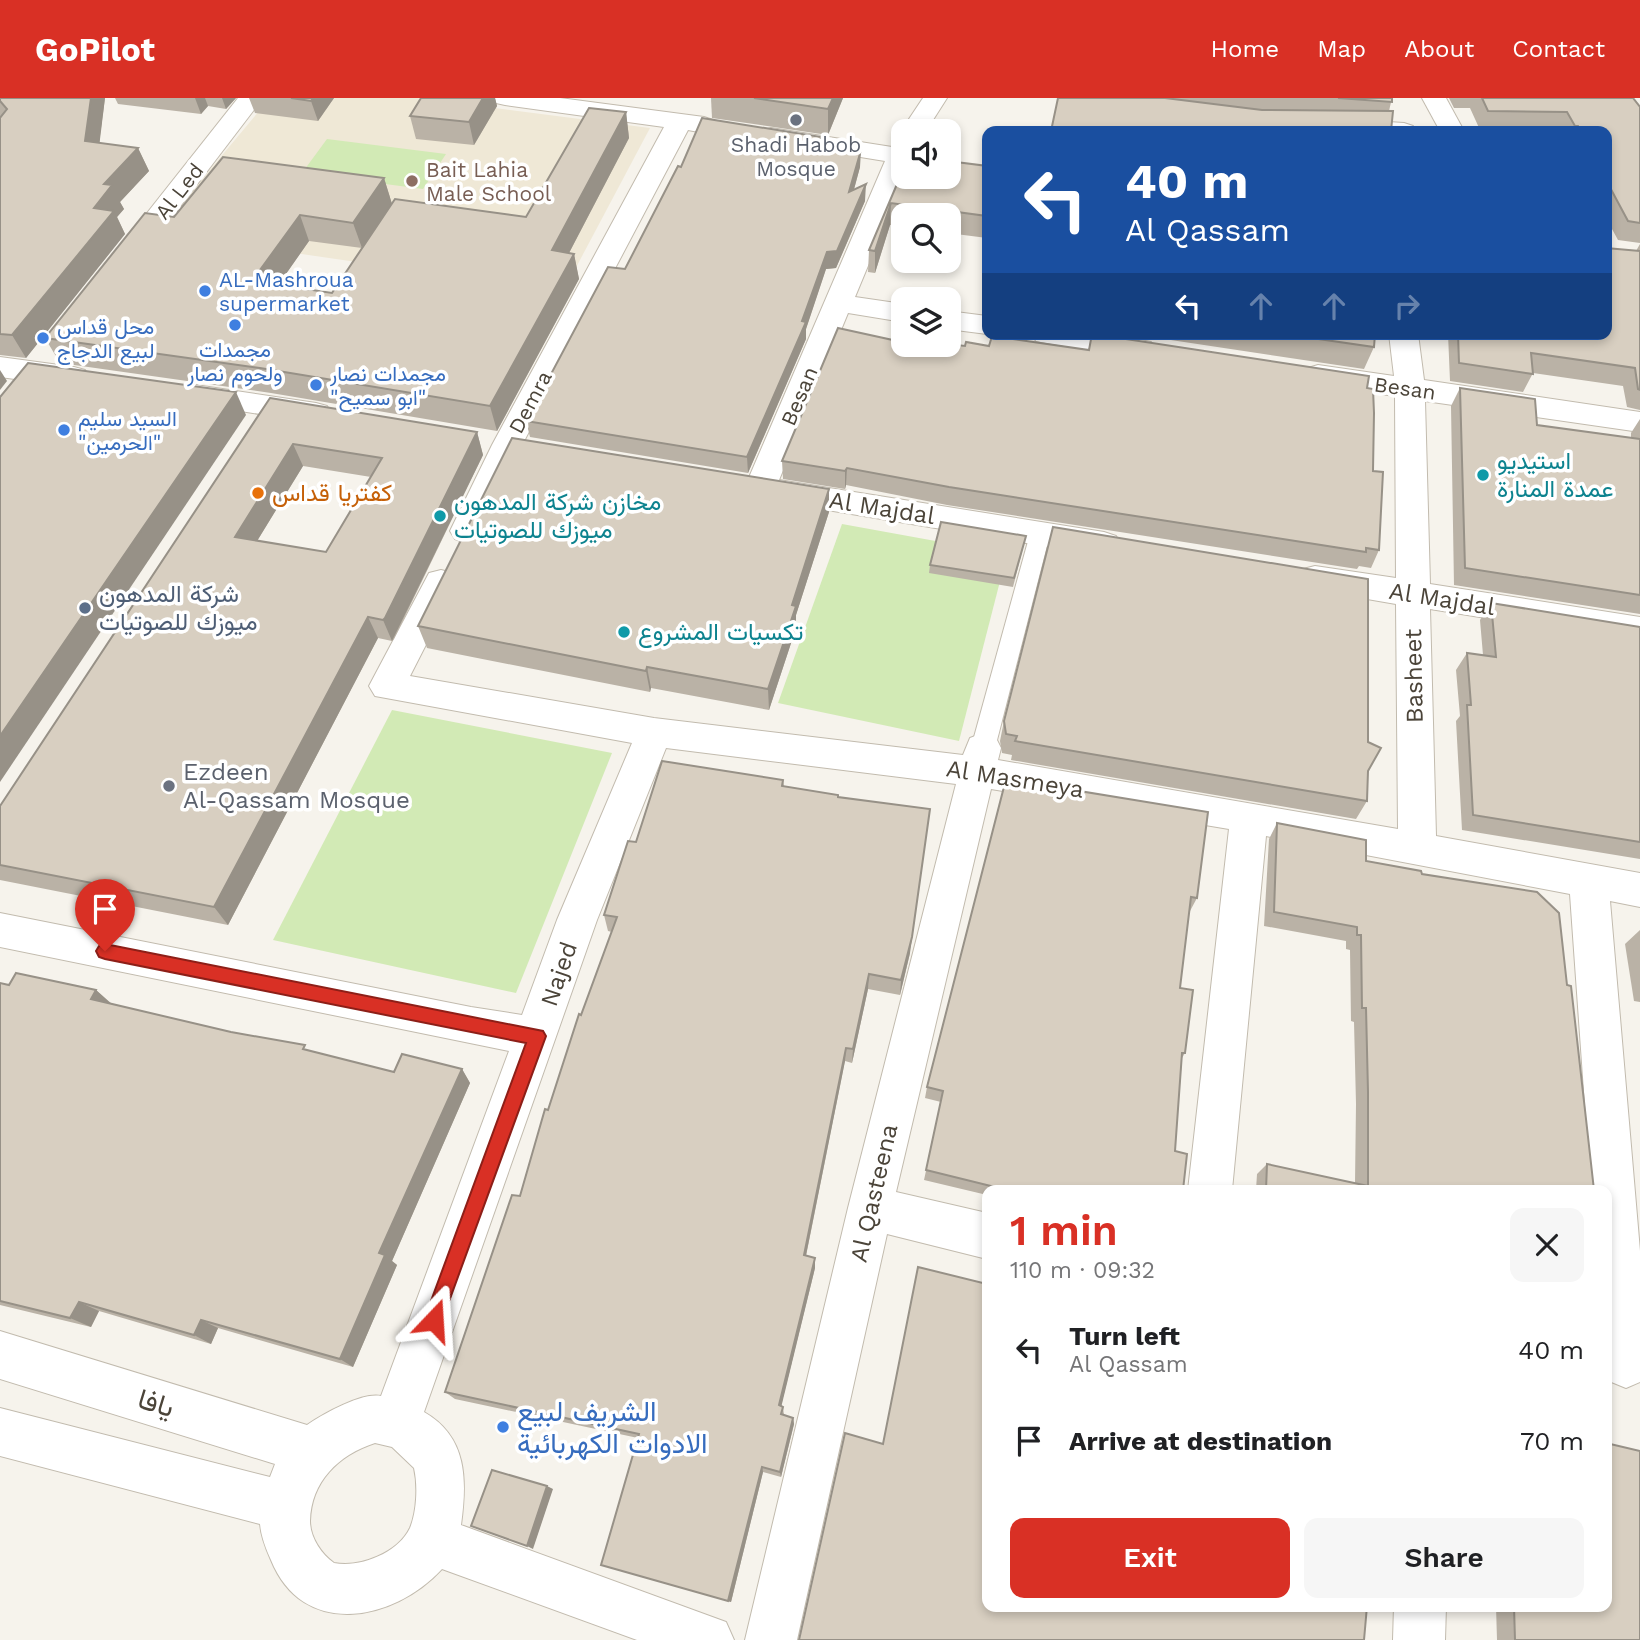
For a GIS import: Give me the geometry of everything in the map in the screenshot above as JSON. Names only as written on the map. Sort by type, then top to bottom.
[{"type":"street","name":"Al Led","points":[[111,277],[251,98]]},
{"type":"street","points":[[505,98],[891,152]]},
{"type":"street","points":[[921,119],[934,98]]},
{"type":"street","points":[[1434,98],[1449,126]]},
{"type":"street","name":"Demra","points":[[387,686],[411,644],[507,445],[680,121]]},
{"type":"street","points":[[1310,125],[1326,126]]},
{"type":"street","name":"Besan","points":[[747,487],[839,303],[891,180]]},
{"type":"street","points":[[839,303],[891,311]]},
{"type":"street","points":[[961,322],[982,325]]},
{"type":"street","points":[[1086,340],[1167,352]]},
{"type":"street","name":"Basheet","points":[[1404,340],[1410,389],[1417,850]]},
{"type":"street","points":[[26,370],[100,381]]},
{"type":"street","name":"Besan","points":[[1289,371],[1640,422]]},
{"type":"street","points":[[166,391],[350,419]]},
{"type":"street","points":[[249,440],[271,406]]},
{"type":"street","name":"Al Majdal","points":[[747,487],[1136,549]]},
{"type":"street","name":"Al Majdal","points":[[1288,574],[1640,630]]},
{"type":"street","name":"Al Masmeya","points":[[387,686],[654,732],[980,760],[1248,817],[1640,890]]},
{"type":"street","name":"Najed","points":[[396,1422],[577,920],[654,732]]},
{"type":"street","name":"Al Qasteena","points":[[771,1640],[870,1208],[980,760]]},
{"type":"street","points":[[1211,1185],[1248,817]]},
{"type":"street","points":[[1589,882],[1611,1185]]},
{"type":"street","points":[[0,930],[471,1026],[537,1036]]},
{"type":"street","points":[[1612,1199],[1624,1364]]},
{"type":"street","points":[[870,1208],[982,1235]]},
{"type":"street","name":"يافا","points":[[0,1355],[313,1451]]},
{"type":"street","points":[[375,1419],[396,1422],[416,1433],[432,1451],[441,1474],[441,1502],[432,1540],[394,1577],[366,1589],[338,1590],[313,1581],[296,1561],[286,1535],[286,1506],[291,1486],[313,1451],[332,1434],[353,1423],[375,1419]]},
{"type":"street","points":[[0,1432],[286,1506]]},
{"type":"street","points":[[432,1540],[708,1640]]},
{"type":"street","points":[[1419,1640],[1420,1612]]},
{"type":"lane","points":[[980,760],[1040,534]]},
{"type":"shaded area","name":"Bait Lahia Male School","points":[[270,98],[418,98],[650,128],[563,292],[157,233]]},
{"type":"green space","points":[[327,139],[446,154],[423,189],[302,173]]},
{"type":"green space","points":[[842,524],[1007,554],[959,741],[778,703]]},
{"type":"green space","points":[[392,710],[612,753],[516,993],[273,940]]},
{"type":"building","points":[[0,98],[91,98],[85,141],[138,148],[104,184],[112,185],[94,208],[114,211],[12,335],[0,334],[0,118],[7,109]]},
{"type":"building","points":[[291,98],[313,98],[311,101]]},
{"type":"building","points":[[421,98],[483,98],[469,122],[410,116]]},
{"type":"building","points":[[754,98],[833,98],[828,109]]},
{"type":"building","points":[[1058,98],[1165,98],[1262,110],[1393,111],[1392,126],[1052,126]]},
{"type":"building","points":[[1338,98],[1392,98],[1392,102]]},
{"type":"building","points":[[1482,98],[1633,98],[1640,107],[1640,223],[1628,221],[1612,191],[1612,126],[1575,126],[1567,112],[1488,111]]},
{"type":"building","points":[[589,108],[626,112],[552,250],[574,254],[490,406],[260,368],[45,338],[145,213],[174,217],[223,157],[384,178],[353,223],[300,215],[252,281],[332,293],[395,199],[526,217]]},
{"type":"building","points":[[702,118],[821,137],[817,146],[861,150],[849,192],[866,184],[837,251],[827,252],[802,321],[806,322],[747,457],[526,421],[608,267],[625,269],[678,166],[681,167]]},
{"type":"building","points":[[961,163],[982,165],[982,215],[961,212],[961,203],[891,203],[875,251],[869,250],[895,189],[961,189]]},
{"type":"building","points":[[1612,249],[1640,251],[1640,390],[1635,368],[1531,353],[1533,374],[1459,363],[1458,340],[1612,340]]},
{"type":"building","points":[[838,328],[891,340],[891,357],[961,357],[961,346],[965,346],[966,342],[989,346],[991,340],[1020,340],[1089,350],[1091,340],[1132,340],[1369,376],[1367,388],[1373,389],[1373,471],[1383,472],[1379,550],[1366,548],[1366,552],[949,487],[847,468],[845,471],[782,461]]},
{"type":"building","points":[[1326,340],[1375,340],[1374,347]]},
{"type":"building","points":[[28,363],[236,392],[0,736],[0,397]]},
{"type":"building","points":[[1460,388],[1535,399],[1537,425],[1640,439],[1640,595],[1465,568]]},
{"type":"building","points":[[270,398],[477,432],[385,618],[383,620],[368,617],[214,907],[0,865],[0,806]],"holes":[[[293,444],[382,458],[326,552],[235,537]]]},
{"type":"building","points":[[512,438],[829,489],[792,605],[796,606],[768,689],[647,667],[646,671],[418,626]]},
{"type":"building","points":[[941,522],[1026,536],[1014,578],[930,565]]},
{"type":"building","points":[[1053,527],[1368,579],[1368,742],[1381,748],[1368,771],[1367,801],[1015,741],[1017,736],[1006,734],[1004,721]]},
{"type":"building","points":[[1491,603],[1640,627],[1640,842],[1473,815],[1467,653],[1496,657]]},
{"type":"building","points":[[662,761],[783,780],[782,786],[838,797],[930,809],[912,937],[901,980],[869,974],[853,1049],[846,1048],[804,1255],[815,1258],[779,1405],[783,1407],[781,1414],[793,1418],[780,1472],[762,1467],[728,1601],[601,1565],[639,1434],[445,1392],[512,1195],[520,1196],[545,1109],[548,1110],[579,1014],[581,1015],[617,917],[604,915],[628,841],[636,842]]},
{"type":"building","points":[[1006,779],[1208,812],[1197,898],[1191,897],[1180,988],[1193,990],[1185,1053],[1182,1053],[1175,1151],[1187,1154],[1184,1185],[987,1185],[926,1170],[943,1091],[927,1087]]},
{"type":"building","points":[[1277,823],[1366,840],[1366,861],[1421,871],[1422,874],[1537,892],[1559,913],[1567,985],[1571,986],[1593,1185],[1368,1185],[1366,1008],[1362,1008],[1361,935],[1357,935],[1357,927],[1274,912]]},
{"type":"building","points":[[16,973],[96,990],[91,999],[231,1032],[305,1045],[303,1049],[394,1072],[402,1054],[462,1069],[379,1253],[385,1255],[340,1359],[201,1320],[194,1335],[79,1302],[70,1318],[0,1301],[0,983],[9,985]]},
{"type":"building","points":[[1267,1164],[1363,1185],[1266,1185]]},
{"type":"building","points":[[918,1267],[982,1283],[982,1612],[1366,1612],[1364,1640],[799,1640],[845,1433],[883,1444]]},
{"type":"building","points":[[1612,1444],[1640,1451],[1640,1640],[1515,1640],[1514,1612],[1612,1612]]},
{"type":"building","points":[[492,1470],[547,1486],[527,1546],[471,1526]]},
{"type":"place","name":"Shadi Habob Mosque","points":[[796,120]]},
{"type":"place","name":"Bait Lahia Male School","points":[[412,181]]},
{"type":"place","name":"AL-Mashroua supermarket","points":[[205,291]]},
{"type":"place","name":"مجمدات ولحوم نصار","points":[[235,325]]},
{"type":"place","name":"محل قداس لبيع الدجاج","points":[[43,338]]},
{"type":"place","name":"مجمدات نصار \"ابو سميح\"","points":[[316,385]]},
{"type":"place","name":"السيد سليم \"الحرمين\"","points":[[64,430]]},
{"type":"place","name":"استيديو عمدة المنارة","points":[[1483,475]]},
{"type":"place","name":"كفتريا قداس","points":[[258,493]]},
{"type":"place","name":"مخازن شركة المدهون ميوزك للصوتيات","points":[[440,516]]},
{"type":"place","name":"شركة المدهون ميوزك للصوتيات","points":[[85,608]]},
{"type":"place","name":"تكسيات المشروع","points":[[624,632]]},
{"type":"place","name":"Ezdeen Al-Qassam Mosque","points":[[169,786]]},
{"type":"place","name":"الشريف لبيع الادوات الكهربائية","points":[[503,1427]]},
{"type":"route","points":[[105,951],[471,1026],[537,1036],[434,1320]]}]
